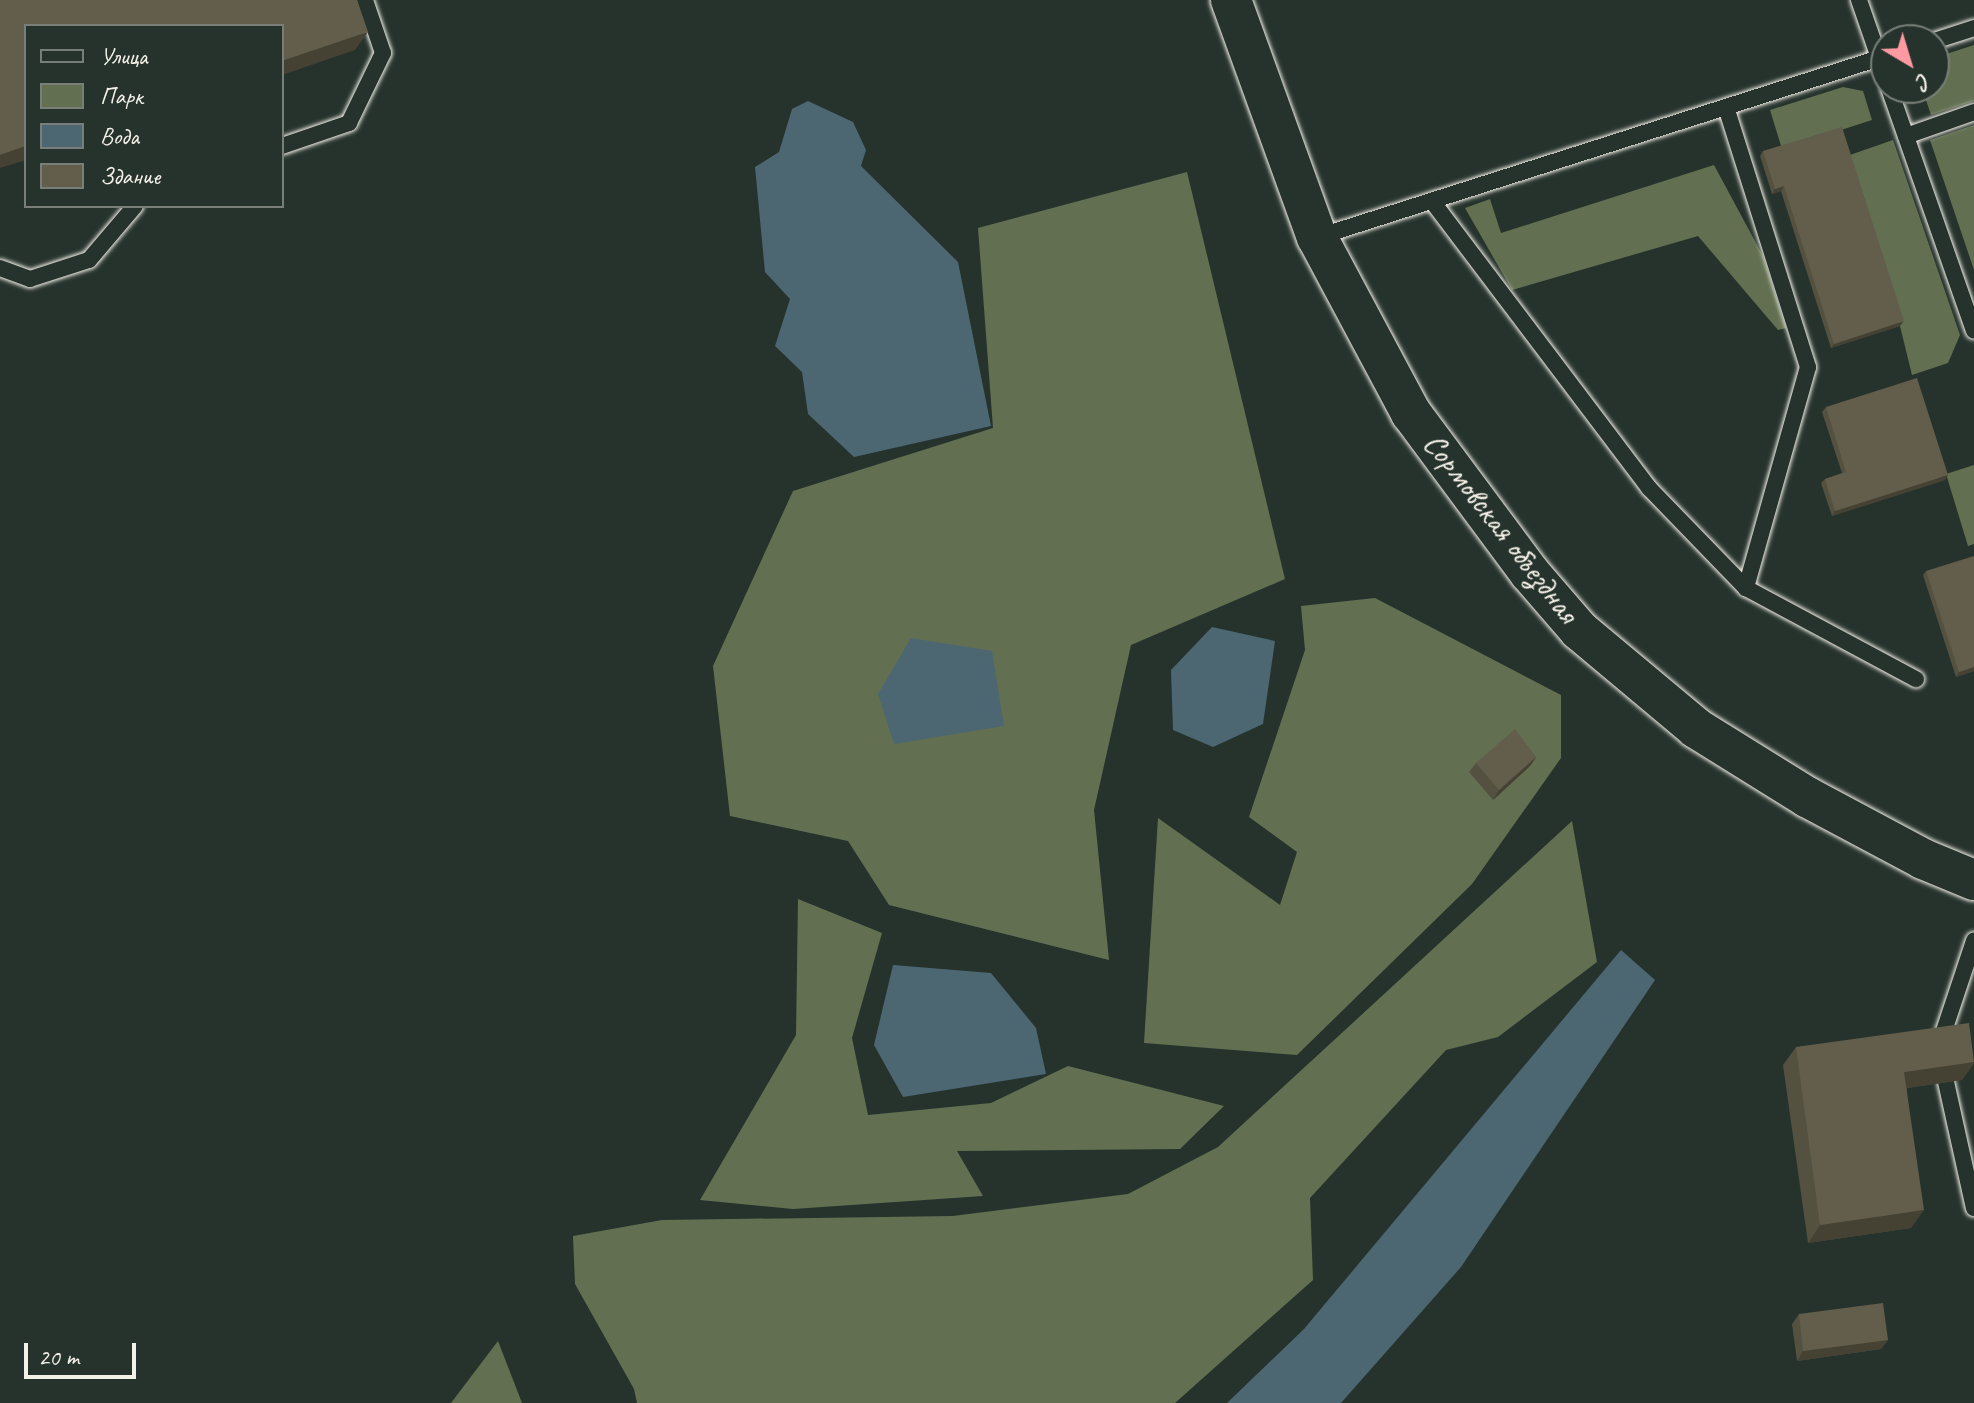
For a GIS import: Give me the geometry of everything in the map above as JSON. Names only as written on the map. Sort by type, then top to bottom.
[{"type":"street","name":"Сормовская объездная","points":[[1231,0],[1317,237],[1411,413],[1529,572],[1579,630],[1696,728],[1807,797],[1923,859],[1974,880]]},
{"type":"lane","points":[[284,145],[349,123],[383,53],[365,0]]},
{"type":"lane","points":[[1859,0],[1870,27]]},
{"type":"lane","points":[[1950,36],[1974,28]]},
{"type":"lane","points":[[1317,237],[1870,61]]},
{"type":"lane","points":[[1895,104],[1974,331]]},
{"type":"lane","points":[[1726,107],[1808,367],[1746,588]]},
{"type":"lane","points":[[1906,136],[1974,112]]},
{"type":"lane","points":[[1432,201],[1649,488],[1746,588],[1916,679]]},
{"type":"lane","points":[[0,268],[30,279],[89,260],[133,208]]},
{"type":"lane","points":[[1940,1043],[1974,941]]},
{"type":"lane","points":[[1946,1082],[1974,1208]]},
{"type":"green space","points":[[1974,45],[1974,101],[1931,115],[1927,104],[1950,104],[1950,53]]},
{"type":"green space","points":[[1843,87],[1863,91],[1872,120],[1782,149],[1770,110]]},
{"type":"green space","points":[[1974,125],[1974,270],[1930,140]]},
{"type":"green space","points":[[1893,140],[1960,335],[1948,363],[1912,375],[1900,326],[1847,156]]},
{"type":"green space","points":[[1714,165],[1763,256],[1786,328],[1778,330],[1698,236],[1512,290],[1465,208],[1490,199],[1501,233]]},
{"type":"green space","points":[[1187,172],[1285,579],[1131,645],[1094,810],[1109,960],[889,905],[848,841],[730,816],[713,666],[793,491],[993,428],[978,228]]},
{"type":"green space","points":[[1974,465],[1974,544],[1968,546],[1946,474]]},
{"type":"green space","points":[[1375,598],[1561,695],[1561,758],[1472,884],[1297,1055],[1144,1043],[1158,818],[1280,905],[1297,852],[1249,817],[1305,650],[1301,606]]},
{"type":"green space","points":[[1572,821],[1597,962],[1498,1037],[1446,1050],[1310,1198],[1313,1280],[1175,1403],[637,1403],[634,1389],[575,1284],[573,1236],[662,1220],[953,1216],[1128,1194],[1218,1147]]},
{"type":"green space","points":[[798,899],[882,933],[852,1038],[868,1115],[991,1103],[1068,1066],[1224,1106],[1180,1149],[957,1151],[983,1196],[793,1209],[700,1200],[796,1035]]},
{"type":"green space","points":[[498,1341],[522,1403],[451,1403]]},
{"type":"water","points":[[808,101],[853,122],[866,150],[861,166],[958,262],[991,426],[854,457],[808,414],[802,372],[775,346],[790,299],[765,272],[755,167],[779,152],[792,109]]},
{"type":"water","points":[[1212,627],[1275,641],[1263,724],[1213,747],[1173,730],[1171,670]]},
{"type":"water","points":[[911,638],[992,651],[1004,726],[894,744],[878,694]]},
{"type":"water","points":[[1621,950],[1655,980],[1461,1267],[1341,1403],[1227,1403],[1304,1329]]},
{"type":"water","points":[[893,965],[991,973],[1036,1028],[1046,1074],[903,1097],[874,1045]]},
{"type":"building","points":[[0,0],[357,0],[368,32],[284,60],[284,24],[24,24],[24,147],[0,155]]},
{"type":"building","points":[[1842,127],[1904,321],[1834,344],[1784,186],[1775,189],[1763,151]]},
{"type":"building","points":[[1917,378],[1948,475],[1835,511],[1825,479],[1846,472],[1826,407]]},
{"type":"building","points":[[1974,556],[1974,667],[1959,672],[1926,571]]},
{"type":"building","points":[[1515,729],[1536,757],[1499,790],[1476,763]]},
{"type":"building","points":[[1969,1023],[1974,1062],[1904,1072],[1924,1210],[1820,1225],[1796,1047]]},
{"type":"building","points":[[1883,1303],[1888,1340],[1803,1351],[1799,1314]]}]
